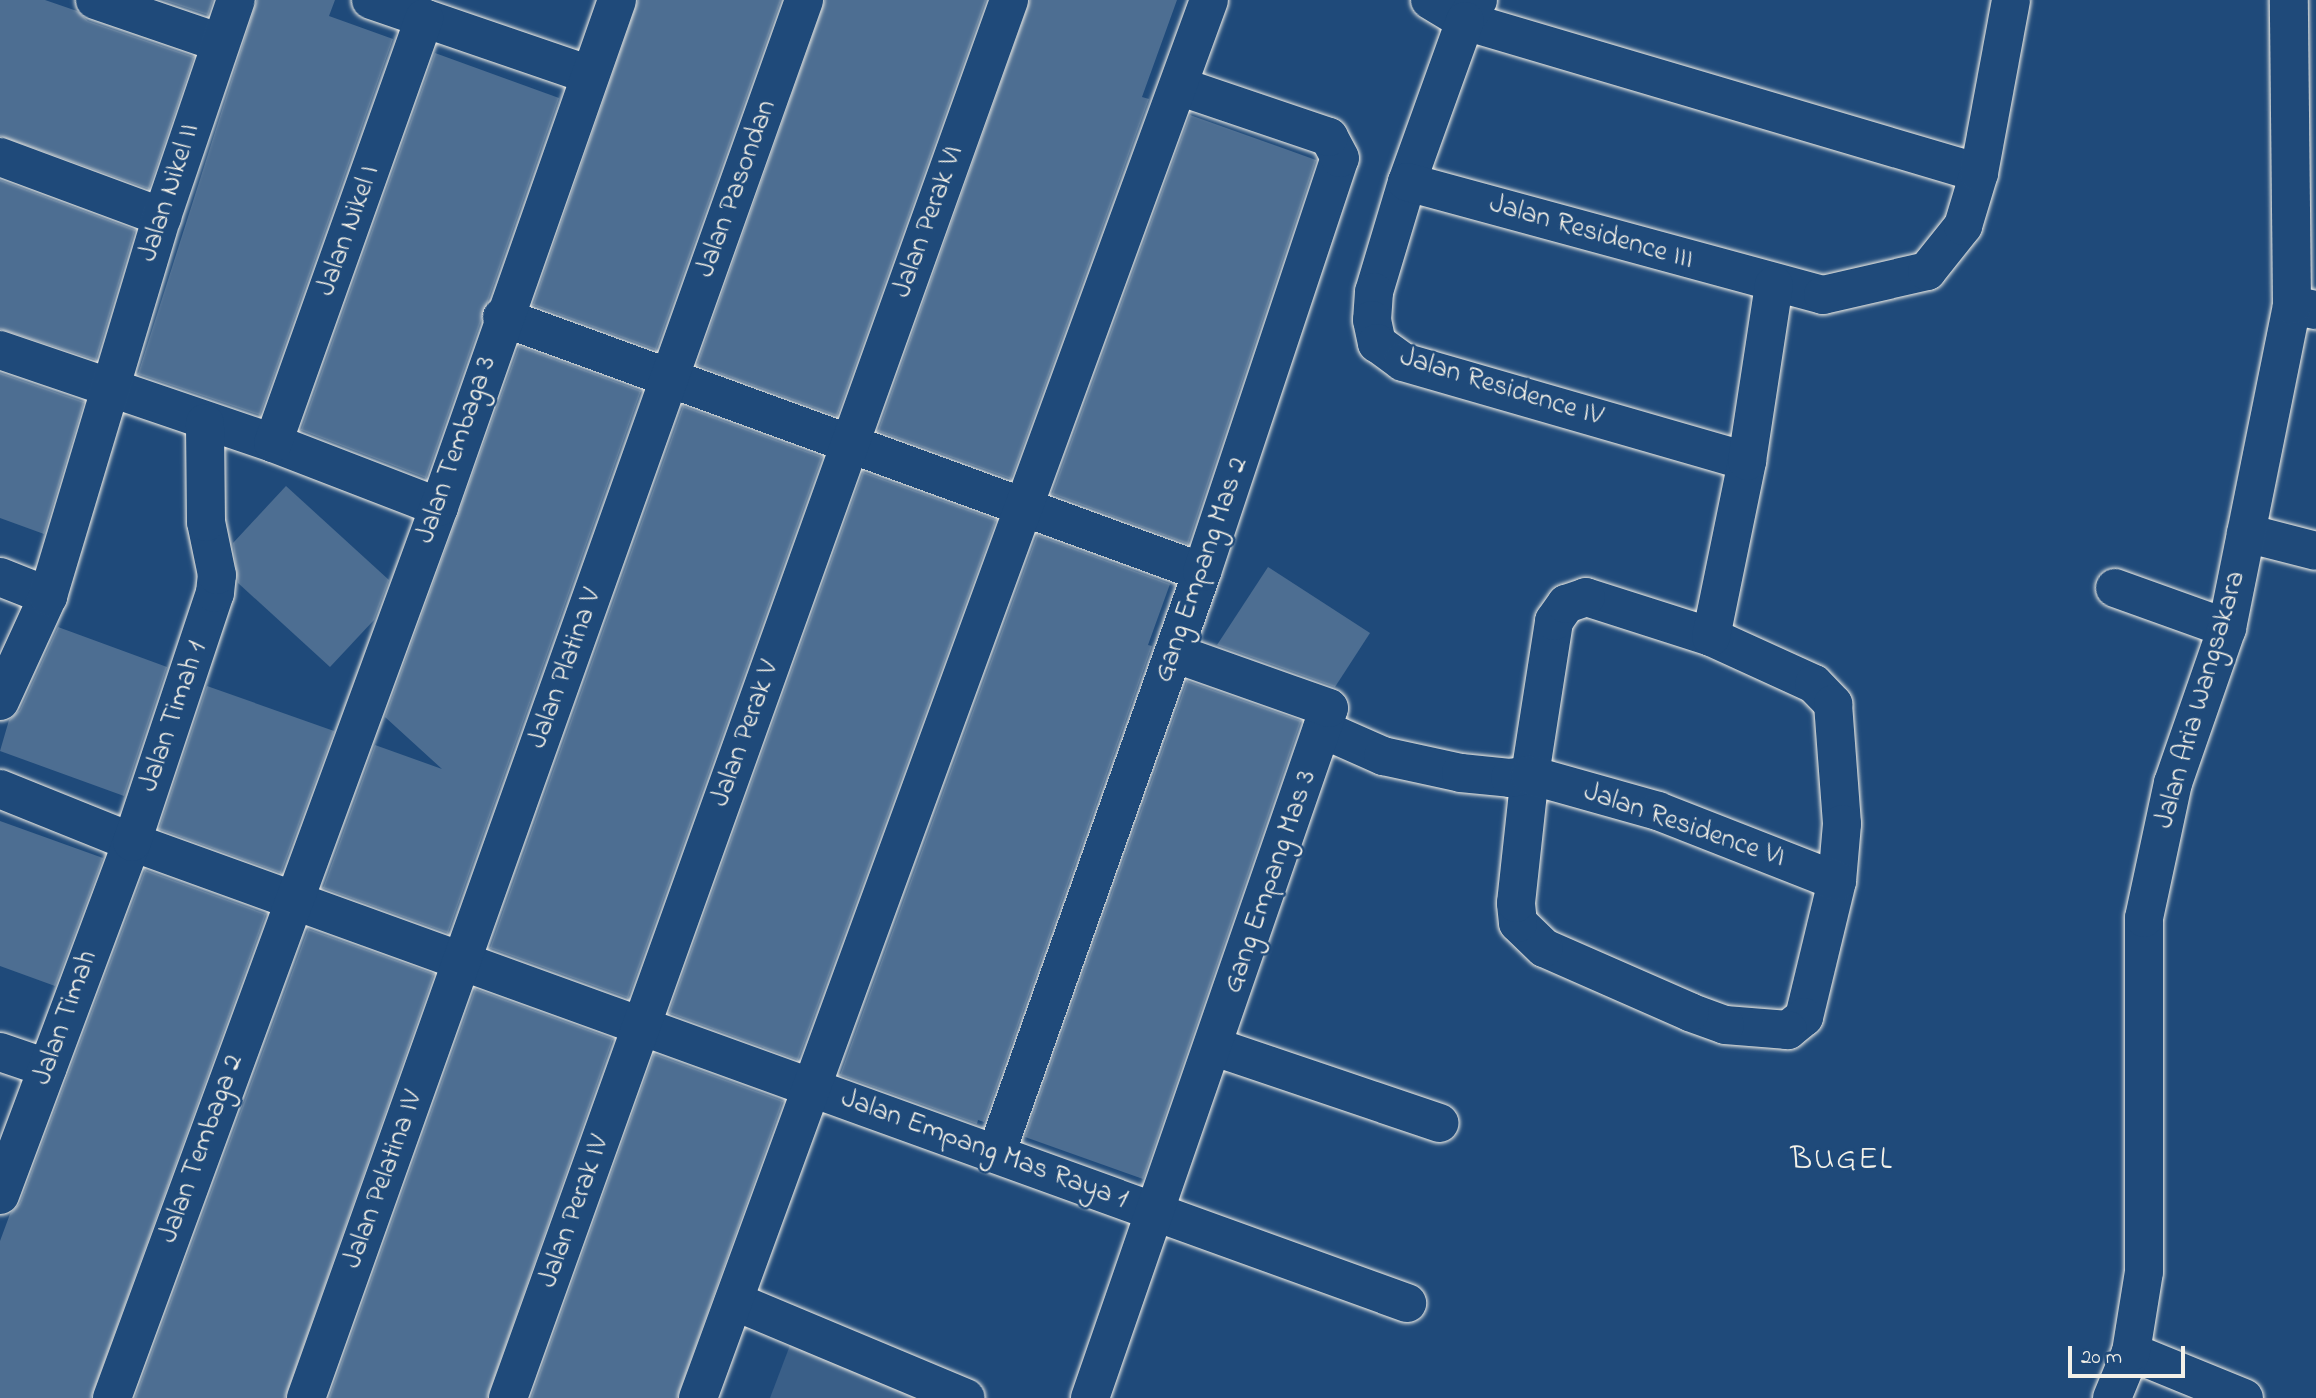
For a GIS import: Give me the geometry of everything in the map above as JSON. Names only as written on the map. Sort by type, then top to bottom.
[{"type":"street","points":[[95,0],[218,42]]},
{"type":"street","name":"Jalan Nikel II","points":[[0,701],[48,596],[108,387],[218,42],[236,0]]},
{"type":"street","points":[[371,0],[590,75]]},
{"type":"street","name":"Jalan Tembaga 3","points":[[292,899],[439,507],[502,317],[617,0]]},
{"type":"street","name":"Jalan Pasondan","points":[[670,377],[804,0]]},
{"type":"street","name":"Jalan Perak VI","points":[[850,443],[1009,0]]},
{"type":"street","points":[[698,1398],[1209,0]]},
{"type":"street","points":[[1430,0],[1472,10],[1979,173]]},
{"type":"street","name":"Jalan Aria Wangsakara","points":[[2112,1398],[2131,1352],[2144,1272],[2144,918],[2173,783],[2227,628],[2246,533],[2304,308],[2289,0]]},
{"type":"street","name":"Jalan Residence III","points":[[1408,182],[1774,285],[1823,295],[1927,271],[1963,226],[1979,173],[2008,1]]},
{"type":"street","name":"Jalan Residence IV","points":[[1472,10],[1408,182],[1374,292],[1372,320],[1377,343],[1389,354],[1455,378],[1747,461]]},
{"type":"street","name":"Jalan Nikel I","points":[[273,443],[425,18]]},
{"type":"street","name":"Gang Empang Mas 2","points":[[996,1154],[1174,653],[1340,159],[1329,136],[1178,86]]},
{"type":"street","points":[[0,157],[162,217]]},
{"type":"street","points":[[1710,637],[1747,461],[1774,285]]},
{"type":"street","points":[[502,317],[1202,572]]},
{"type":"street","points":[[0,350],[205,423],[273,443],[439,507]]},
{"type":"street","name":"Jalan Platina V","points":[[462,961],[670,377]]},
{"type":"street","name":"Jalan Timah 1","points":[[132,842],[215,593],[217,576],[206,522],[205,423]]},
{"type":"street","name":"Jalan Perak V","points":[[641,1026],[850,443]]},
{"type":"street","points":[[2246,533],[2316,551]]},
{"type":"street","points":[[0,577],[48,596]]},
{"type":"street","points":[[2115,588],[2227,628]]},
{"type":"street","points":[[1586,597],[1710,637],[1814,684],[1833,704],[1842,824],[1837,881],[1804,1017],[1788,1030],[1769,1032],[1725,1025],[1530,939],[1518,923],[1516,903],[1530,775],[1554,621],[1566,604],[1586,597]]},
{"type":"street","name":"Gang Empang Mas 3","points":[[1090,1398],[1215,1047],[1329,708],[1174,653]]},
{"type":"street","name":"Jalan Residence VI","points":[[1322,730],[1383,756],[1448,770],[1510,778],[1530,775],[1658,811],[1837,881]]},
{"type":"street","name":"Jalan Empang Mas Raya 1","points":[[0,789],[132,842],[1407,1303]]},
{"type":"street","name":"Jalan Timah","points":[[0,1195],[132,842]]},
{"type":"street","name":"Jalan Tembaga 2","points":[[112,1398],[292,899]]},
{"type":"street","name":"Jalan Pelatina IV","points":[[306,1398],[462,961]]},
{"type":"street","name":"Jalan Perak IV","points":[[508,1398],[641,1026]]},
{"type":"street","points":[[1215,1047],[1440,1124]]},
{"type":"street","points":[[0,1052],[47,1068]]},
{"type":"street","points":[[734,1301],[966,1398]]},
{"type":"street","points":[[2131,1352],[2244,1398]]},
{"type":"shaded area","points":[[795,1332],[932,1398],[770,1398]]},
{"type":"building","points":[[0,0],[45,0],[77,11],[88,21],[194,57],[149,189],[0,136]]},
{"type":"building","points":[[163,0],[213,0],[208,15]]},
{"type":"building","points":[[257,0],[335,0],[329,16],[393,39],[260,415],[138,374]]},
{"type":"building","points":[[638,0],[781,0],[656,350],[533,305]]},
{"type":"building","points":[[825,0],[986,0],[837,416],[697,365]]},
{"type":"building","points":[[1030,0],[1177,0],[1142,97],[1149,99],[1011,479],[878,431]]},
{"type":"building","points":[[435,53],[559,98],[426,478],[301,430]]},
{"type":"building","points":[[1190,115],[1316,160],[1188,544],[1052,494]]},
{"type":"building","points":[[0,180],[135,230],[96,360],[0,329]]},
{"type":"building","points":[[519,346],[641,391],[448,933],[323,888],[375,745],[442,769],[385,717]]},
{"type":"building","points":[[0,373],[84,402],[44,534],[0,518]]},
{"type":"building","points":[[683,406],[822,457],[628,998],[490,948]]},
{"type":"building","points":[[863,472],[996,520],[798,1060],[669,1013]]},
{"type":"building","points":[[286,486],[389,580],[374,620],[330,667],[238,583],[233,543]]},
{"type":"building","points":[[1037,535],[1170,584],[1148,645],[1152,646],[984,1122],[978,1120],[977,1124],[840,1075]]},
{"type":"building","points":[[1268,567],[1370,633],[1335,687],[1217,645]]},
{"type":"building","points":[[58,627],[167,667],[124,796],[0,751],[9,720],[20,710]]},
{"type":"building","points":[[1187,681],[1301,721],[1143,1179],[1025,1137]]},
{"type":"building","points":[[207,686],[334,731],[281,873],[159,829]]},
{"type":"building","points":[[0,821],[103,858],[55,986],[0,966]]},
{"type":"building","points":[[145,870],[266,914],[91,1398],[0,1398],[0,1241],[10,1214],[20,1203]]},
{"type":"building","points":[[308,929],[434,974],[285,1398],[135,1398]]},
{"type":"building","points":[[475,989],[613,1039],[487,1398],[329,1398]]},
{"type":"building","points":[[654,1054],[783,1101],[677,1398],[531,1398]]},
{"type":"district","name":"BUGEL","points":[[1842,1161]]}]
